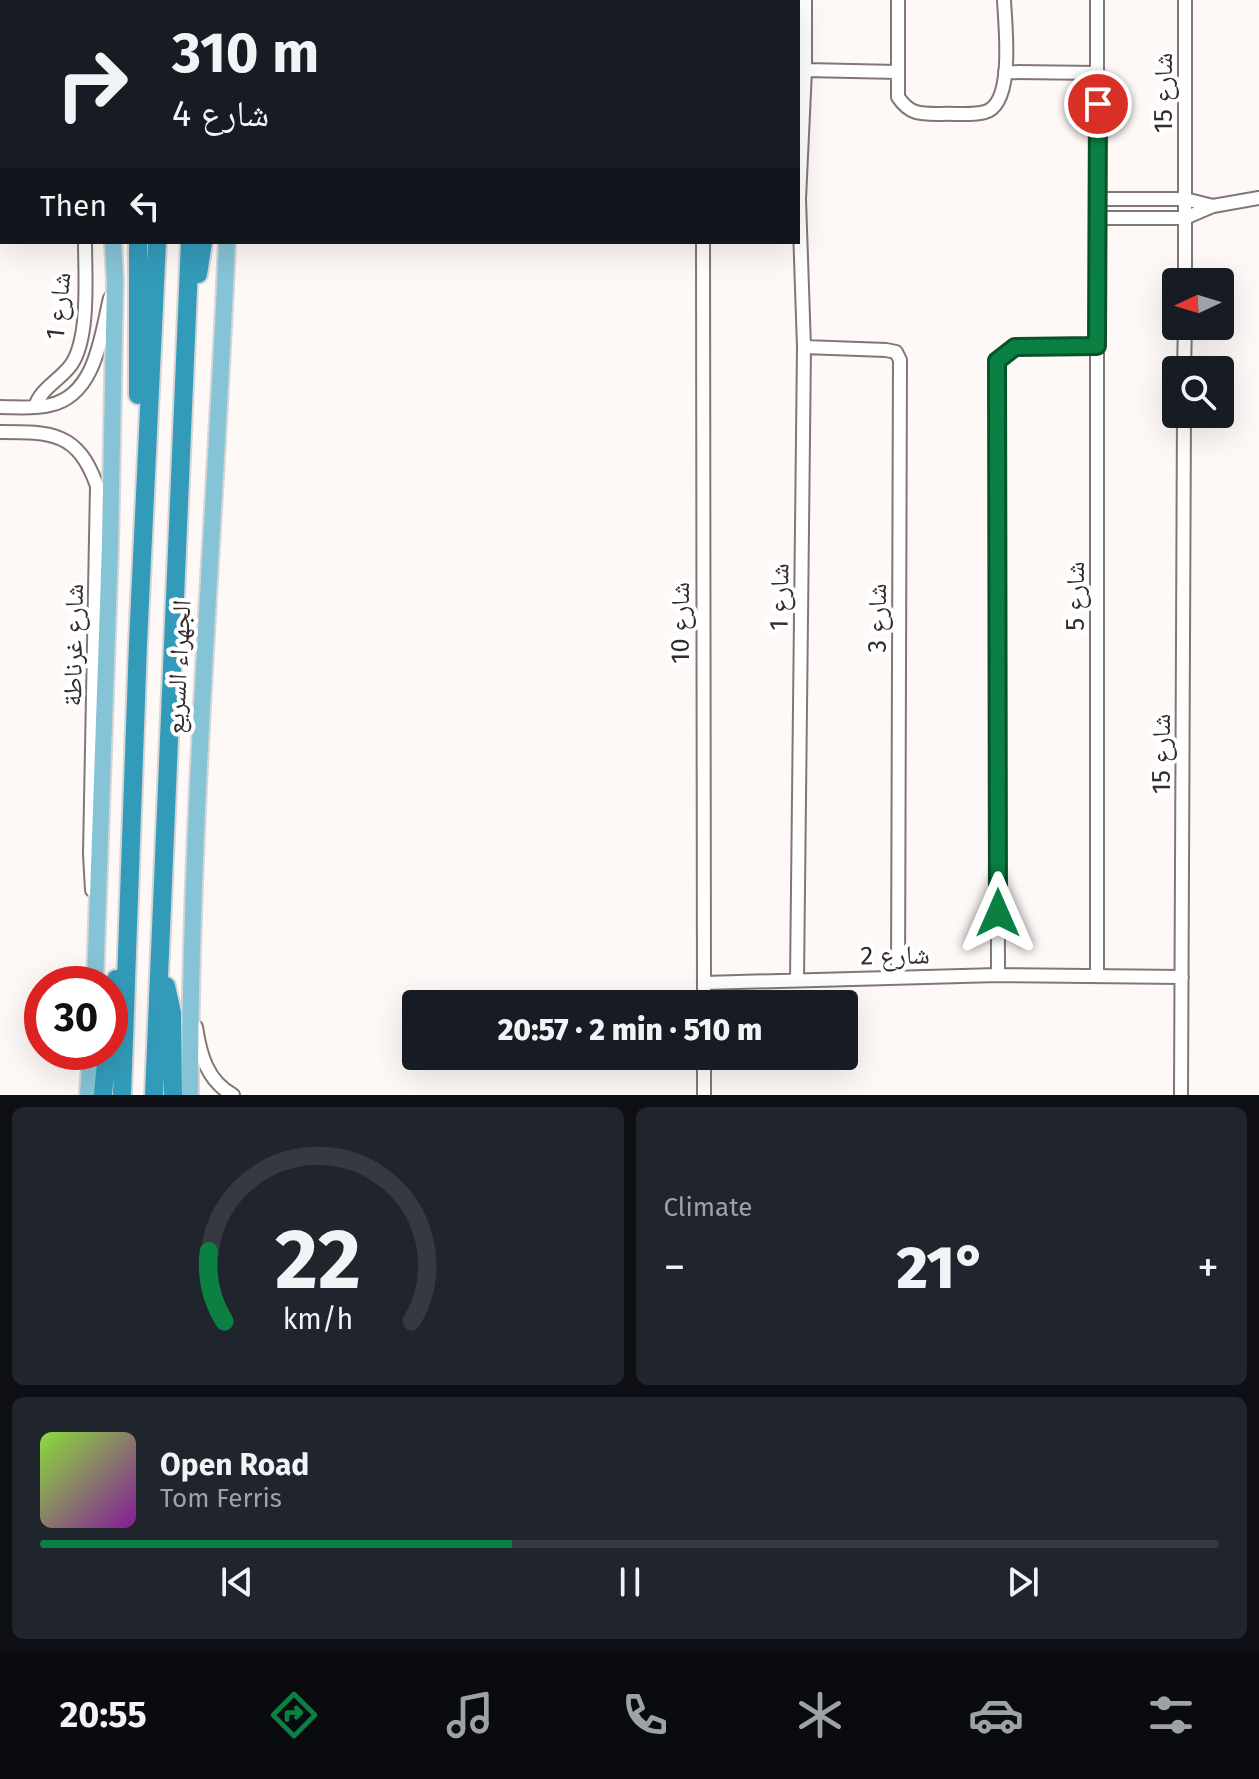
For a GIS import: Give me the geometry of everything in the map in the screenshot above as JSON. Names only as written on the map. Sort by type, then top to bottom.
[{"type":"highway","points":[[138,244],[138,643]]},
{"type":"highway","name":"الجهراء السريع","points":[[122,1095],[138,643],[157,244]]},
{"type":"highway","name":"الجهراء السريع","points":[[154,1095],[190,244]]},
{"type":"highway","points":[[187,320],[203,244]]},
{"type":"highway","points":[[119,966],[129,905]]},
{"type":"highway","points":[[160,964],[172,1013],[173,1095]]},
{"type":"highway","points":[[103,1095],[105,1070]]},
{"type":"main road","points":[[96,966],[110,546],[113,244]]},
{"type":"main road","name":"الجهراء السريع","points":[[190,1095],[193,848],[227,244]]},
{"type":"main road","points":[[88,1095],[90,1070]]},
{"type":"street","name":"شارع 1","points":[[800,162],[805,0]]},
{"type":"street","points":[[898,0],[898,97],[905,107],[917,114],[985,112],[996,106],[1002,95],[1005,72],[1004,0]]},
{"type":"street","name":"شارع 5","points":[[1097,0],[1097,975]]},
{"type":"street","name":"شارع 15","points":[[1185,0],[1185,268]]},
{"type":"street","points":[[805,70],[898,72]]},
{"type":"street","points":[[1005,72],[1098,73]]},
{"type":"street","points":[[1098,218],[1185,218],[1213,206],[1259,198]]},
{"type":"street","points":[[1097,199],[1185,199],[1213,206]]},
{"type":"street","name":"شارع 1","points":[[35,407],[40,395],[73,362],[79,344],[83,320],[85,244]]},
{"type":"street","name":"شارع 10","points":[[703,244],[704,990]]},
{"type":"street","name":"شارع 1","points":[[797,979],[804,347],[799,244]]},
{"type":"street","points":[[0,407],[51,405],[84,383],[99,343],[115,280]]},
{"type":"street","points":[[998,975],[997,361],[1015,347],[1097,346]]},
{"type":"street","name":"شارع 3","points":[[804,347],[886,350],[896,352],[900,360],[898,977]]},
{"type":"street","points":[[33,432],[39,422],[35,407]]},
{"type":"street","name":"شارع 15","points":[[1181,1095],[1184,428]]},
{"type":"street","name":"شارع غرناطة","points":[[0,432],[50,434],[72,444],[86,460],[97,486],[90,869],[97,929]]},
{"type":"street","points":[[190,961],[196,1030],[203,1058],[212,1078],[233,1095]]},
{"type":"street","name":"شارع 2","points":[[704,983],[998,975],[1182,977]]},
{"type":"street","points":[[704,1070],[704,1095]]},
{"type":"route","points":[[998,913],[997,361],[1015,347],[1097,346],[1098,104]]}]
